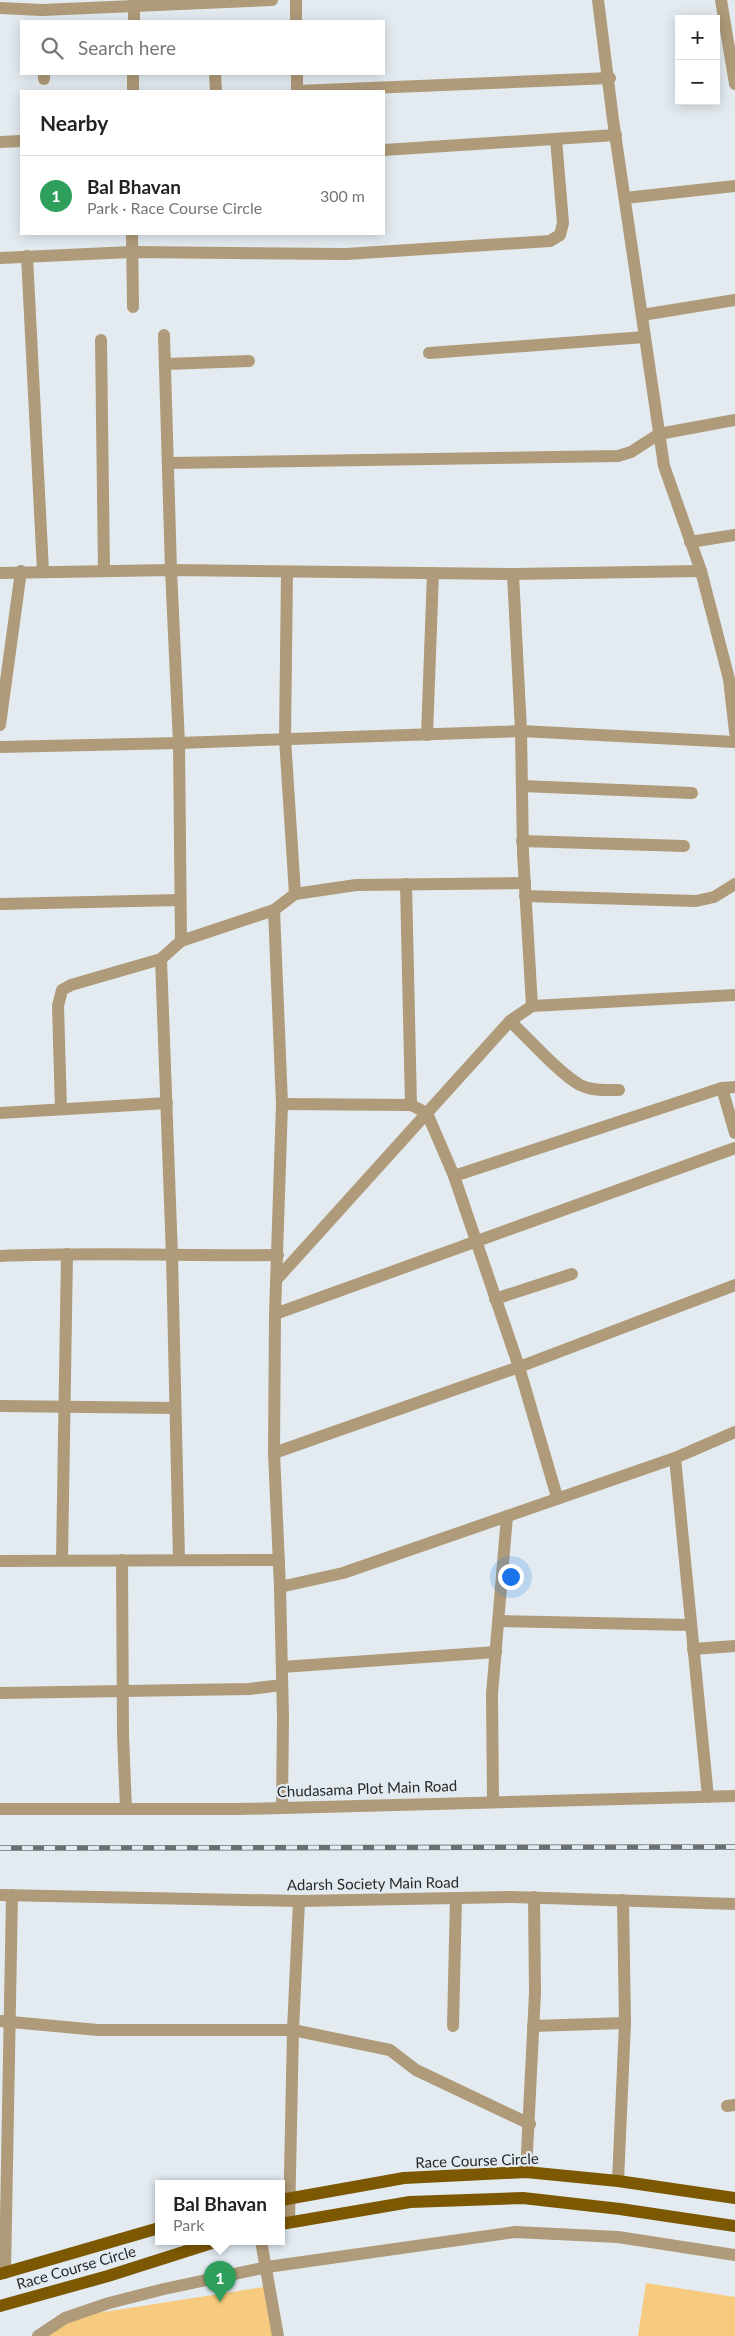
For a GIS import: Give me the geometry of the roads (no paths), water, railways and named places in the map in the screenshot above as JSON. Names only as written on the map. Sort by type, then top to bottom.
[{"type":"main road","name":"Race Course Circle","points":[[285,2199],[404,2178],[526,2172],[618,2181],[735,2198]]},
{"type":"main road","points":[[285,2223],[410,2202],[523,2198],[620,2209],[735,2226]]},
{"type":"main road","name":"Race Course Circle","points":[[2,2273],[155,2229]]},
{"type":"main road","name":"Race Course Circle","points":[[0,2306],[108,2276],[205,2245]]},
{"type":"street","points":[[0,8],[42,16],[134,3],[272,0]]},
{"type":"street","points":[[296,0],[296,20]]},
{"type":"street","points":[[598,0],[664,466],[700,571],[732,678],[735,732]]},
{"type":"street","points":[[721,0],[735,84]]},
{"type":"street","points":[[134,3],[134,20]]},
{"type":"street","points":[[133,75],[133,90]]},
{"type":"street","points":[[215,75],[216,90]]},
{"type":"street","points":[[297,75],[297,90]]},
{"type":"street","points":[[321,90],[610,78]]},
{"type":"street","points":[[385,150],[616,135]]},
{"type":"street","points":[[0,258],[132,252],[346,254],[550,241],[560,235],[563,223],[556,139]]},
{"type":"street","points":[[0,142],[20,141]]},
{"type":"street","points":[[625,198],[735,186]]},
{"type":"street","points":[[132,235],[133,307]]},
{"type":"street","points":[[27,256],[43,571]]},
{"type":"street","points":[[642,315],[735,300]]},
{"type":"street","points":[[164,335],[171,570],[179,743],[181,941]]},
{"type":"street","points":[[430,353],[645,337]]},
{"type":"street","points":[[101,340],[104,570]]},
{"type":"street","points":[[166,364],[249,361]]},
{"type":"street","points":[[169,463],[618,456],[631,452],[659,434],[735,420]]},
{"type":"street","points":[[690,542],[735,536]]},
{"type":"street","points":[[0,572],[171,570],[513,574],[700,571]]},
{"type":"street","points":[[0,725],[21,571]]},
{"type":"street","points":[[287,572],[285,740],[295,894]]},
{"type":"street","points":[[427,734],[433,573]]},
{"type":"street","points":[[513,574],[521,731],[522,841],[532,1006]]},
{"type":"street","points":[[0,746],[285,740],[521,731],[735,742]]},
{"type":"street","points":[[522,786],[692,793]]},
{"type":"street","points":[[522,841],[684,846]]},
{"type":"street","points":[[406,884],[410,1105]]},
{"type":"street","points":[[61,1109],[58,1006],[62,990],[71,985],[161,960],[181,941],[274,910],[295,894],[356,885],[406,884],[696,901],[714,897],[735,884]]},
{"type":"street","points":[[0,904],[180,900]]},
{"type":"street","points":[[274,910],[282,1104],[275,1314],[274,1453],[282,1667],[282,1807]]},
{"type":"street","points":[[161,960],[172,1256],[179,1560]]},
{"type":"street","points":[[277,1279],[510,1022],[532,1006],[735,994]]},
{"type":"street","points":[[510,1022],[581,1085],[597,1090],[619,1090]]},
{"type":"street","points":[[454,1176],[722,1088],[735,1087]]},
{"type":"street","points":[[722,1088],[735,1133]]},
{"type":"street","points":[[0,1113],[167,1103]]},
{"type":"street","points":[[282,1104],[410,1105],[427,1113],[454,1176],[519,1367],[557,1497]]},
{"type":"street","points":[[275,1314],[735,1148]]},
{"type":"street","points":[[0,1256],[67,1254],[172,1256],[278,1255]]},
{"type":"street","points":[[62,1560],[67,1254]]},
{"type":"street","points":[[495,1299],[572,1274]]},
{"type":"street","points":[[274,1453],[519,1367],[735,1285]]},
{"type":"street","points":[[0,1406],[175,1408]]},
{"type":"street","points":[[280,1587],[344,1573],[557,1497],[675,1458],[735,1432]]},
{"type":"street","points":[[675,1458],[708,1797]]},
{"type":"street","points":[[493,1801],[492,1694],[507,1516]]},
{"type":"street","points":[[122,1560],[126,1809]]},
{"type":"street","points":[[0,1561],[279,1560]]},
{"type":"street","points":[[499,1621],[690,1625]]},
{"type":"street","points":[[693,1649],[735,1646]]},
{"type":"street","points":[[282,1667],[496,1652]]},
{"type":"street","points":[[0,1693],[250,1689],[282,1685]]},
{"type":"street","name":"Chudasama Plot Main Road","points":[[0,1809],[282,1807],[735,1796]]},
{"type":"street","points":[[2,2273],[6,1895]]},
{"type":"street","name":"Adarsh Society Main Road","points":[[6,1895],[299,1901],[534,1897],[735,1904]]},
{"type":"street","points":[[526,2172],[530,2124],[533,2026],[534,1897]]},
{"type":"street","points":[[453,2026],[456,1898]]},
{"type":"street","points":[[618,2181],[625,2023],[622,1900]]},
{"type":"street","points":[[285,2223],[299,1901]]},
{"type":"street","points":[[5,2021],[98,2030],[293,2030],[390,2050],[416,2070],[530,2124]]},
{"type":"street","points":[[533,2026],[625,2023]]},
{"type":"street","points":[[38,2336],[65,2318],[109,2303],[267,2267],[515,2232],[618,2237],[735,2255]]},
{"type":"street","points":[[262,2245],[278,2336]]},
{"type":"railway","points":[[0,1848],[735,1847]]},
{"type":"place","name":"Bal Bhavan","points":[[220,2302]]}]
